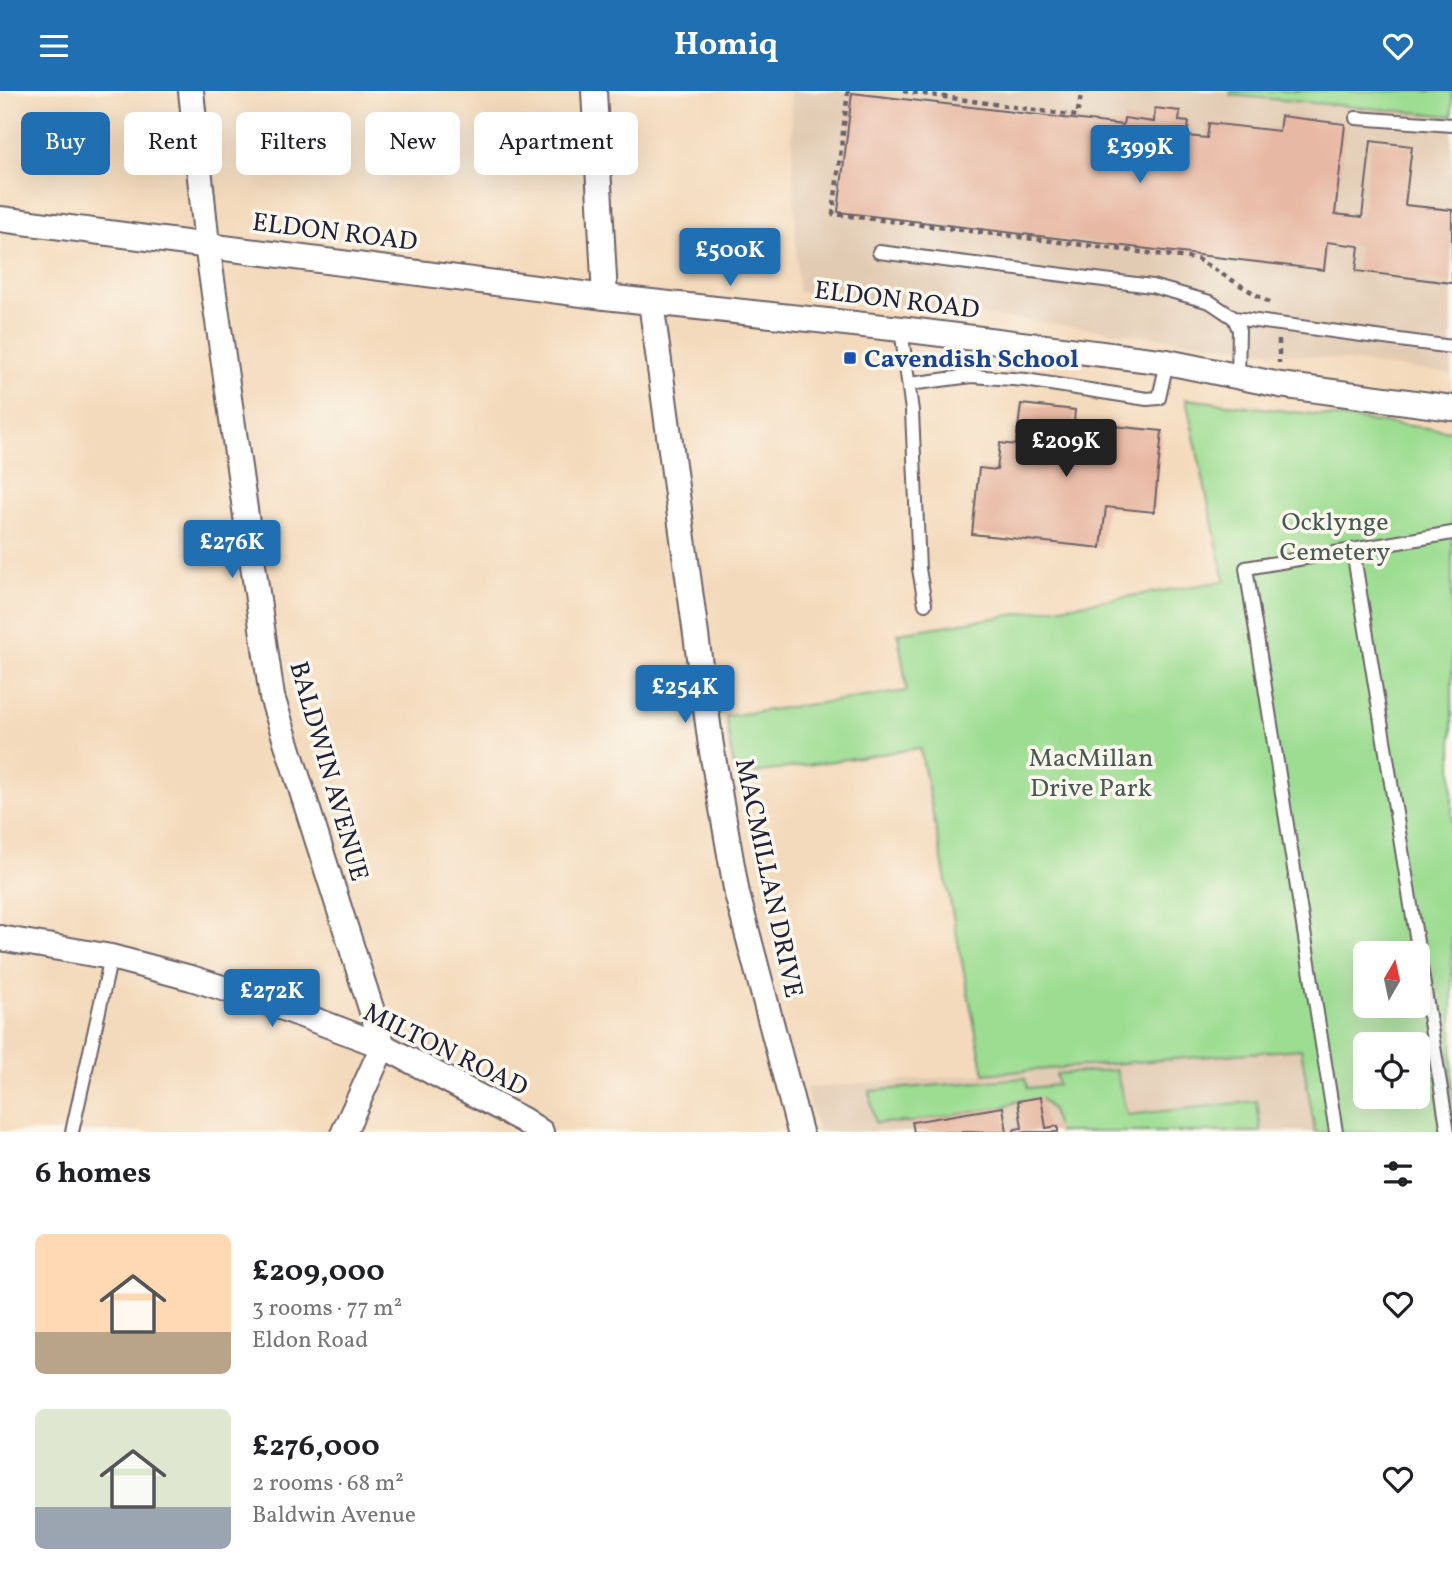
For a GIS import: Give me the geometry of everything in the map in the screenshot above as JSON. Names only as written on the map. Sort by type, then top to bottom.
[{"type":"street","name":"BALDWIN AVENUE","points":[[191,91],[206,245],[272,697],[383,1046]]},
{"type":"street","points":[[594,91],[606,297]]},
{"type":"street","name":"ELDON ROAD","points":[[0,219],[606,297],[901,329],[1167,362],[1280,385],[1452,408]]},
{"type":"street","name":"MACMILLAN DRIVE","points":[[651,302],[710,746],[737,894],[800,1132]]},
{"type":"street","name":"MILTON ROAD","points":[[0,938],[111,957],[270,1003],[383,1046],[541,1132]]},
{"type":"street","points":[[344,1132],[383,1046]]},
{"type":"lane","points":[[1356,118],[1452,125]]},
{"type":"lane","points":[[879,252],[1152,286],[1210,302],[1234,318],[1452,347]]},
{"type":"lane","points":[[1234,318],[1239,330],[1238,377]]},
{"type":"lane","points":[[901,329],[912,411],[919,569],[925,604]]},
{"type":"lane","points":[[909,384],[972,376],[1025,380],[1147,399],[1158,398],[1167,362]]},
{"type":"lane","points":[[1336,1132],[1246,568],[1452,533]]},
{"type":"lane","points":[[1353,550],[1448,1132]]},
{"type":"lane","points":[[72,1132],[111,957]]},
{"type":"path","points":[[848,91],[833,214],[1197,259],[1276,307],[1280,385]]},
{"type":"path","points":[[903,91],[1077,116],[1082,91]]},
{"type":"shaded area","points":[[790,91],[1452,91],[1452,374],[798,292]]},
{"type":"shaded area","points":[[1302,1049],[1315,1132],[818,1132],[805,1088]]},
{"type":"green space","points":[[1231,91],[1452,91],[1452,116],[1231,95]]},
{"type":"green space","points":[[1186,399],[1452,431],[1452,1132],[1315,1132],[1301,1049],[984,1074],[920,748],[735,776],[726,716],[907,691],[898,633],[1225,581]]},
{"type":"green space","points":[[1116,1070],[1127,1115],[1257,1101],[1261,1132],[1058,1132],[1052,1110],[1041,1098],[912,1122],[875,1123],[869,1091],[1025,1078],[1028,1088],[1058,1085],[1056,1074]]},
{"type":"building","points":[[852,93],[1123,125],[1124,118],[1154,122],[1155,108],[1180,111],[1179,121],[1189,122],[1187,136],[1207,138],[1209,123],[1279,131],[1281,116],[1345,124],[1335,214],[1362,217],[1371,141],[1412,146],[1405,205],[1452,210],[1452,283],[1356,271],[1359,246],[1327,242],[1324,270],[838,212]]},
{"type":"building","points":[[1021,404],[1075,410],[1074,422],[1162,431],[1154,512],[1106,507],[1101,548],[972,534],[979,468],[997,470],[1000,443],[1016,445]]},
{"type":"building","points":[[1041,1097],[1046,1128],[1058,1126],[1058,1132],[1013,1132],[1022,1128],[1018,1101]]},
{"type":"building","points":[[1003,1107],[1007,1132],[914,1132],[912,1122]]},
{"type":"place","name":"Cavendish School","points":[[850,358]]},
{"type":"park label","name":"Ocklynge Cemetery","points":[[1335,536]]},
{"type":"park label","name":"MacMillan Drive Park","points":[[1091,772]]}]
